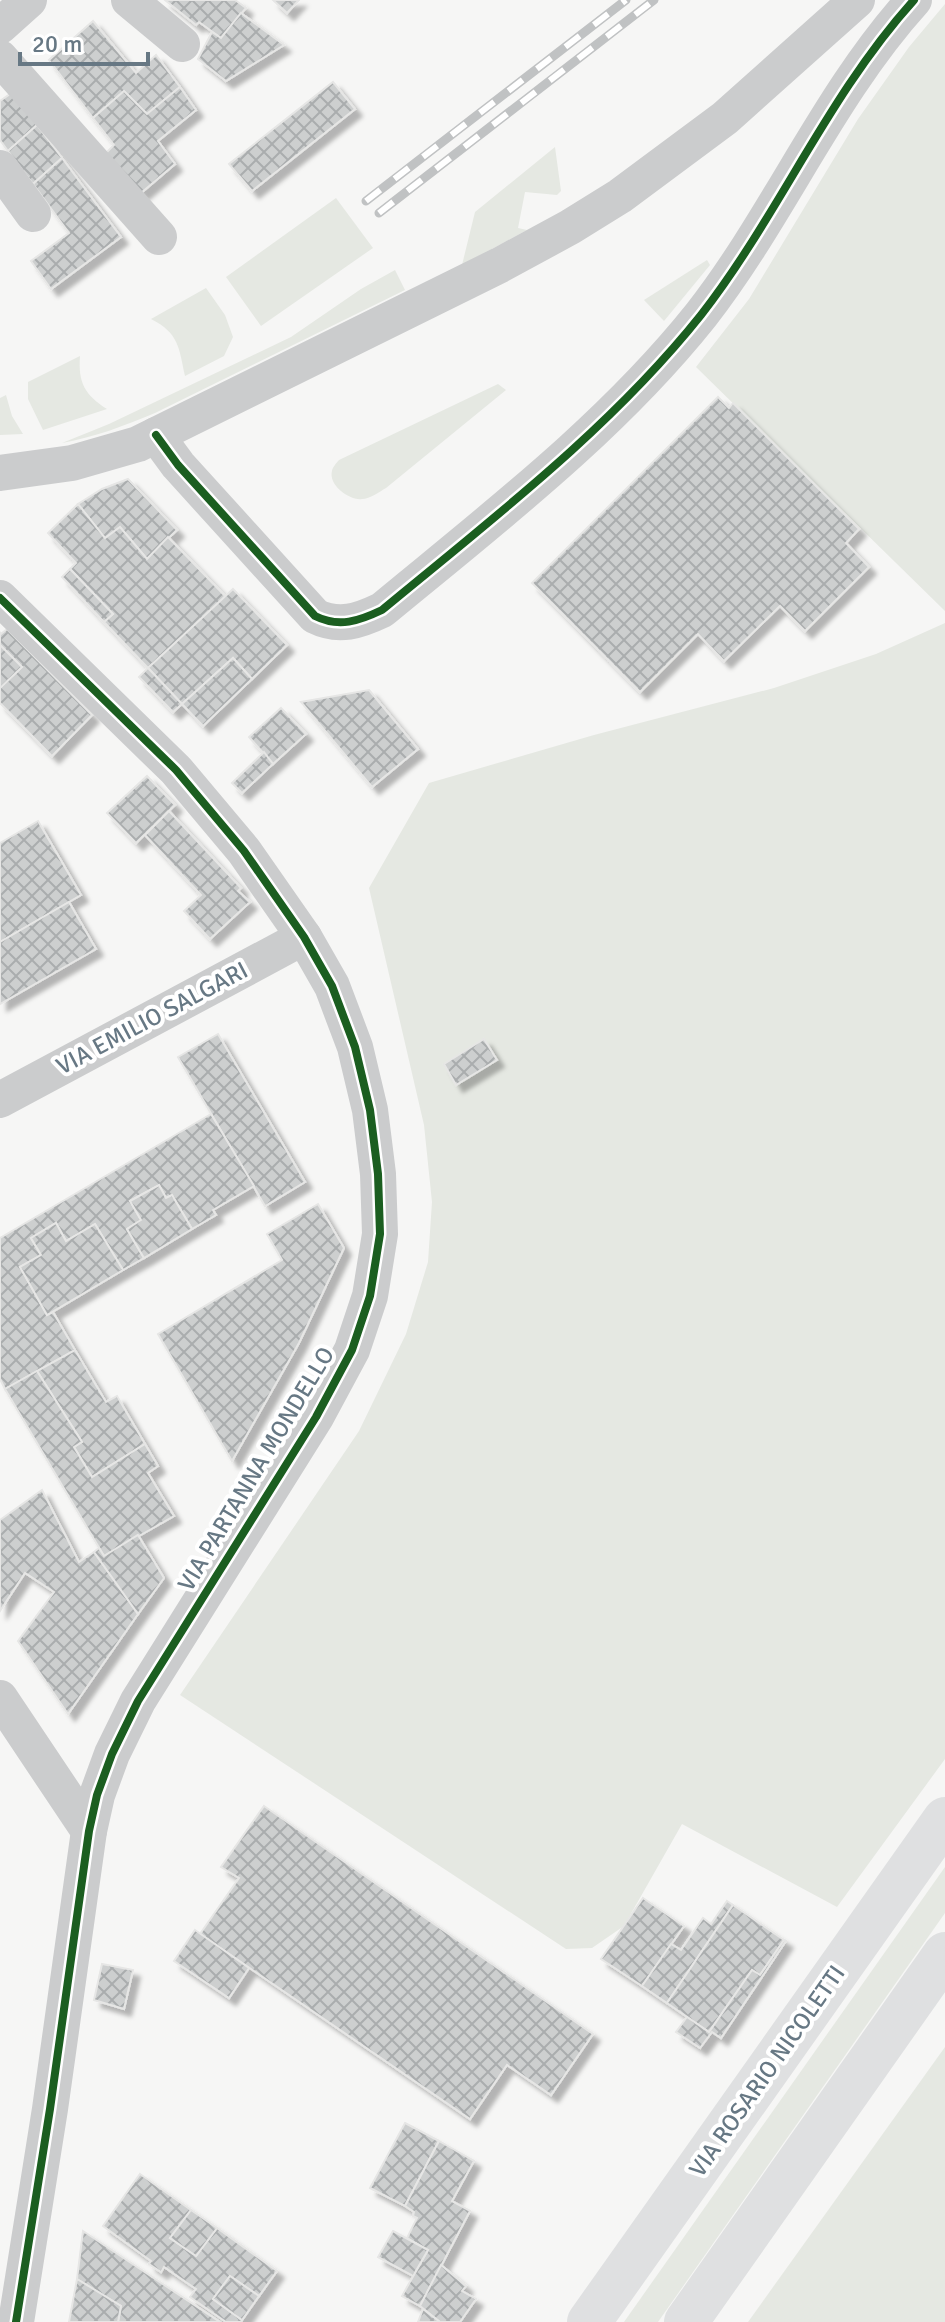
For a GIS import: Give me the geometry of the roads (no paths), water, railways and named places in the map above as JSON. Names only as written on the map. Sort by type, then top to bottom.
[{"type":"main road","name":"VIA ROSARIO NICOLETTI","points":[[589,2322],[945,1819]]},
{"type":"main road","points":[[686,2322],[945,1954]]},
{"type":"street","points":[[129,0],[182,44]]},
{"type":"street","points":[[4,470],[87,460],[138,444],[500,265],[570,227],[620,196],[725,118],[857,0]]},
{"type":"street","points":[[156,435],[178,465],[315,616],[327,622],[344,623],[364,619],[382,610],[577,445],[700,316],[741,260],[858,69],[914,0]]},
{"type":"street","points":[[0,58],[159,237]]},
{"type":"street","points":[[0,168],[33,214]]},
{"type":"street","name":"VIA PARTANNA MONDELLO","points":[[0,598],[176,770],[244,851],[304,937],[332,986],[355,1047],[370,1110],[378,1174],[380,1234],[370,1296],[352,1350],[316,1417],[138,1701],[112,1754],[97,1795],[89,1831],[16,2322]]},
{"type":"street","name":"VIA EMILIO SALGARI","points":[[0,1100],[304,937]]},
{"type":"street","points":[[0,1698],[89,1831]]},
{"type":"railway","points":[[366,201],[626,0]]},
{"type":"railway","points":[[379,213],[654,0]]}]
